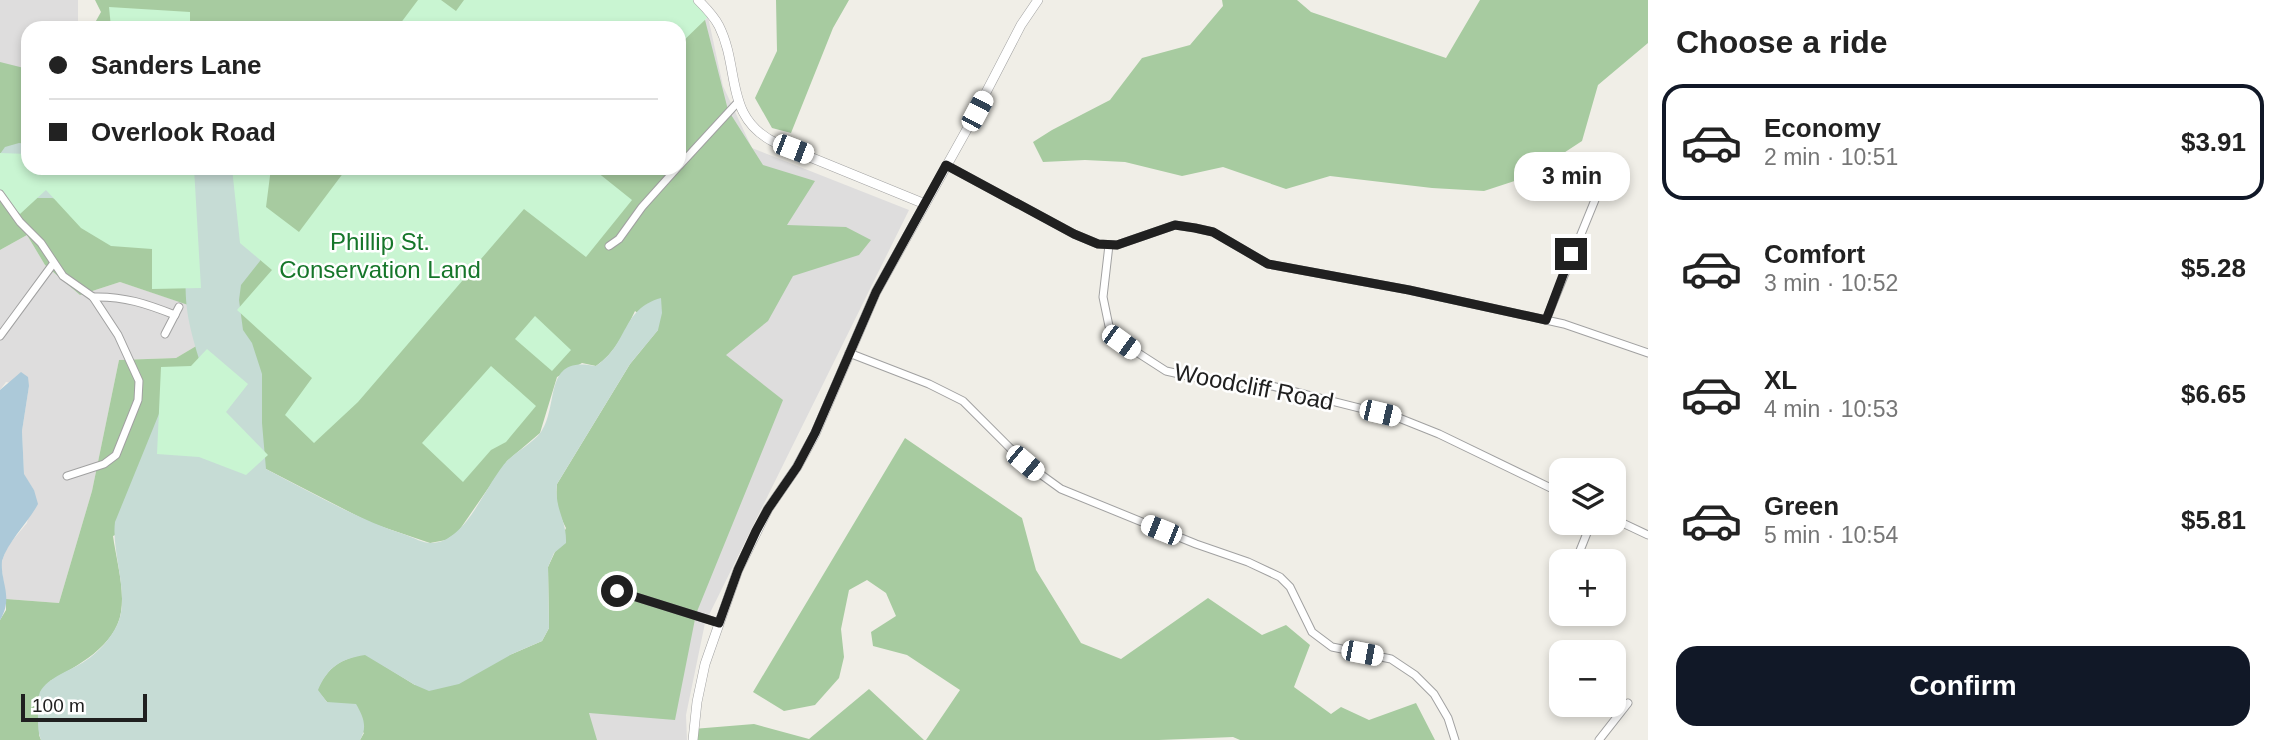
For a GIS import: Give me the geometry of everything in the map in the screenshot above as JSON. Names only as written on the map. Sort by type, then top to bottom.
[{"type":"street","points":[[698,0],[719,27],[738,102],[751,125],[765,138],[925,204]]},
{"type":"street","points":[[693,740],[700,683],[738,570],[756,531],[797,467],[815,433],[876,292],[1021,24],[1038,0]]},
{"type":"street","points":[[686,158],[738,102]]},
{"type":"street","points":[[946,165],[1074,234],[1098,244],[1109,245],[1139,239],[1160,228],[1175,225],[1195,228],[1213,232],[1268,264],[1409,290],[1564,324],[1648,353]]},
{"type":"street","points":[[1546,320],[1608,168]]},
{"type":"street","points":[[609,246],[619,239],[642,207],[671,175]]},
{"type":"street","points":[[0,194],[3,205],[41,243],[63,276],[93,297],[118,335],[139,381],[140,395],[116,456],[104,464],[67,476]]},
{"type":"street","name":"Woodcliff Road","points":[[1109,245],[1103,297],[1109,326],[1121,342],[1166,371],[1206,380],[1268,386],[1399,418],[1438,433],[1549,487]]},
{"type":"street","points":[[0,336],[53,264]]},
{"type":"street","points":[[93,297],[117,296],[136,300],[175,315]]},
{"type":"street","points":[[165,334],[179,307]]},
{"type":"street","points":[[849,353],[929,384],[963,401],[1025,463],[1061,489],[1280,577],[1290,587],[1312,632],[1332,647],[1391,659],[1415,675],[1434,694],[1448,718],[1455,740]]},
{"type":"street","points":[[1626,525],[1648,535]]},
{"type":"street","points":[[617,591],[719,623]]},
{"type":"street","points":[[1599,740],[1628,703]]},
{"type":"shaded area","points":[[0,0],[78,0],[78,21],[21,21],[21,125],[0,97]]},
{"type":"shaded area","points":[[708,17],[723,86],[752,148],[909,210],[705,623],[686,715],[687,740],[565,740],[678,175],[686,175],[686,38]]},
{"type":"shaded area","points":[[21,143],[21,175],[236,175],[265,245],[260,261],[241,285],[239,300],[243,330],[252,343],[262,374],[266,469],[352,513],[425,542],[444,540],[455,533],[475,510],[508,460],[541,432],[560,374],[579,364],[596,366],[614,348],[639,310],[661,298],[662,313],[658,330],[630,364],[557,484],[557,501],[565,527],[566,543],[554,553],[548,567],[549,628],[542,641],[512,654],[459,684],[429,691],[365,655],[336,665],[326,675],[318,690],[327,702],[356,704],[364,722],[360,740],[41,740],[38,724],[40,692],[54,678],[95,654],[117,625],[122,601],[115,522],[163,404],[200,362],[188,316],[186,269],[103,210],[24,193],[0,154],[5,147]]},
{"type":"shaded area","points":[[27,235],[45,265],[80,295],[120,282],[195,307],[208,339],[176,358],[119,360],[92,491],[59,603],[6,599],[1,564],[7,547],[27,523],[34,490],[24,475],[22,431],[29,386],[6,382],[0,390],[0,250]]},
{"type":"shaded area","points":[[21,372],[28,377],[29,386],[22,431],[24,474],[34,490],[38,504],[2,561],[6,604],[0,620],[0,390]]},
{"type":"green space","points":[[95,0],[685,0],[703,12],[728,110],[763,165],[815,181],[787,225],[846,227],[871,240],[859,255],[793,276],[768,321],[726,355],[783,400],[696,614],[675,720],[589,713],[597,740],[360,740],[364,733],[327,702],[317,690],[336,665],[348,658],[365,654],[415,685],[512,654],[542,641],[549,628],[548,567],[566,528],[558,507],[557,484],[630,364],[658,330],[635,311],[619,342],[603,361],[596,366],[582,363],[557,377],[540,433],[507,461],[458,532],[446,540],[430,543],[371,523],[266,469],[113,536],[122,603],[118,624],[112,635],[94,654],[50,681],[39,735],[41,740],[0,740],[0,620],[6,610],[6,599],[59,603],[92,491],[119,360],[176,358],[208,339],[194,307],[120,282],[80,295],[45,265],[27,235],[0,250],[0,62],[21,67],[21,175],[686,175],[686,21],[96,21],[101,12]]},
{"type":"green space","points":[[418,0],[441,0],[456,11],[464,0],[700,0],[708,17],[686,38],[686,21],[402,21]]},
{"type":"green space","points":[[776,0],[849,0],[833,28],[791,133],[772,128],[755,98],[777,51]]},
{"type":"green space","points":[[1222,0],[1297,0],[1311,12],[1446,58],[1480,0],[1648,0],[1648,43],[1598,85],[1582,141],[1527,177],[1484,191],[1330,176],[1286,189],[1223,167],[1182,176],[1125,162],[1043,162],[1033,142],[1110,100],[1142,58],[1190,45],[1223,6]]},
{"type":"green space","points":[[109,7],[190,12],[190,21],[110,21]]},
{"type":"green space","points":[[0,153],[21,154],[21,175],[194,175],[201,288],[152,289],[152,249],[111,246],[81,228],[46,190],[20,214],[0,194]]},
{"type":"green space","name":"Phillip St. Conservation Land","points":[[233,175],[270,175],[266,207],[299,232],[342,175],[601,175],[632,200],[586,257],[524,209],[358,402],[314,443],[285,415],[312,378],[237,310],[272,270],[240,243]]},
{"type":"green space","points":[[535,316],[571,350],[552,371],[515,339]]},
{"type":"green space","points":[[207,349],[248,384],[226,412],[268,455],[246,475],[199,457],[157,454],[161,367],[191,366]]},
{"type":"green space","points":[[491,366],[536,406],[506,442],[491,450],[463,482],[422,443]]},
{"type":"green space","points":[[905,438],[1022,518],[1036,570],[1081,643],[1121,659],[1208,598],[1262,635],[1286,625],[1310,645],[1294,687],[1331,714],[1341,707],[1369,720],[1416,703],[1435,740],[1240,740],[1233,737],[1159,740],[926,740],[960,690],[907,655],[873,646],[871,632],[896,616],[886,593],[867,580],[849,590],[841,629],[844,657],[839,678],[815,705],[784,711],[753,692]]},
{"type":"green space","points":[[869,689],[924,740],[693,740],[693,729],[754,724],[809,739]]},
{"type":"route","points":[[617,591],[719,623],[738,570],[756,531],[797,467],[815,433],[876,292],[946,165],[1074,234],[1098,244],[1117,245],[1175,225],[1195,228],[1213,232],[1268,264],[1409,290],[1546,320],[1571,254]]}]
